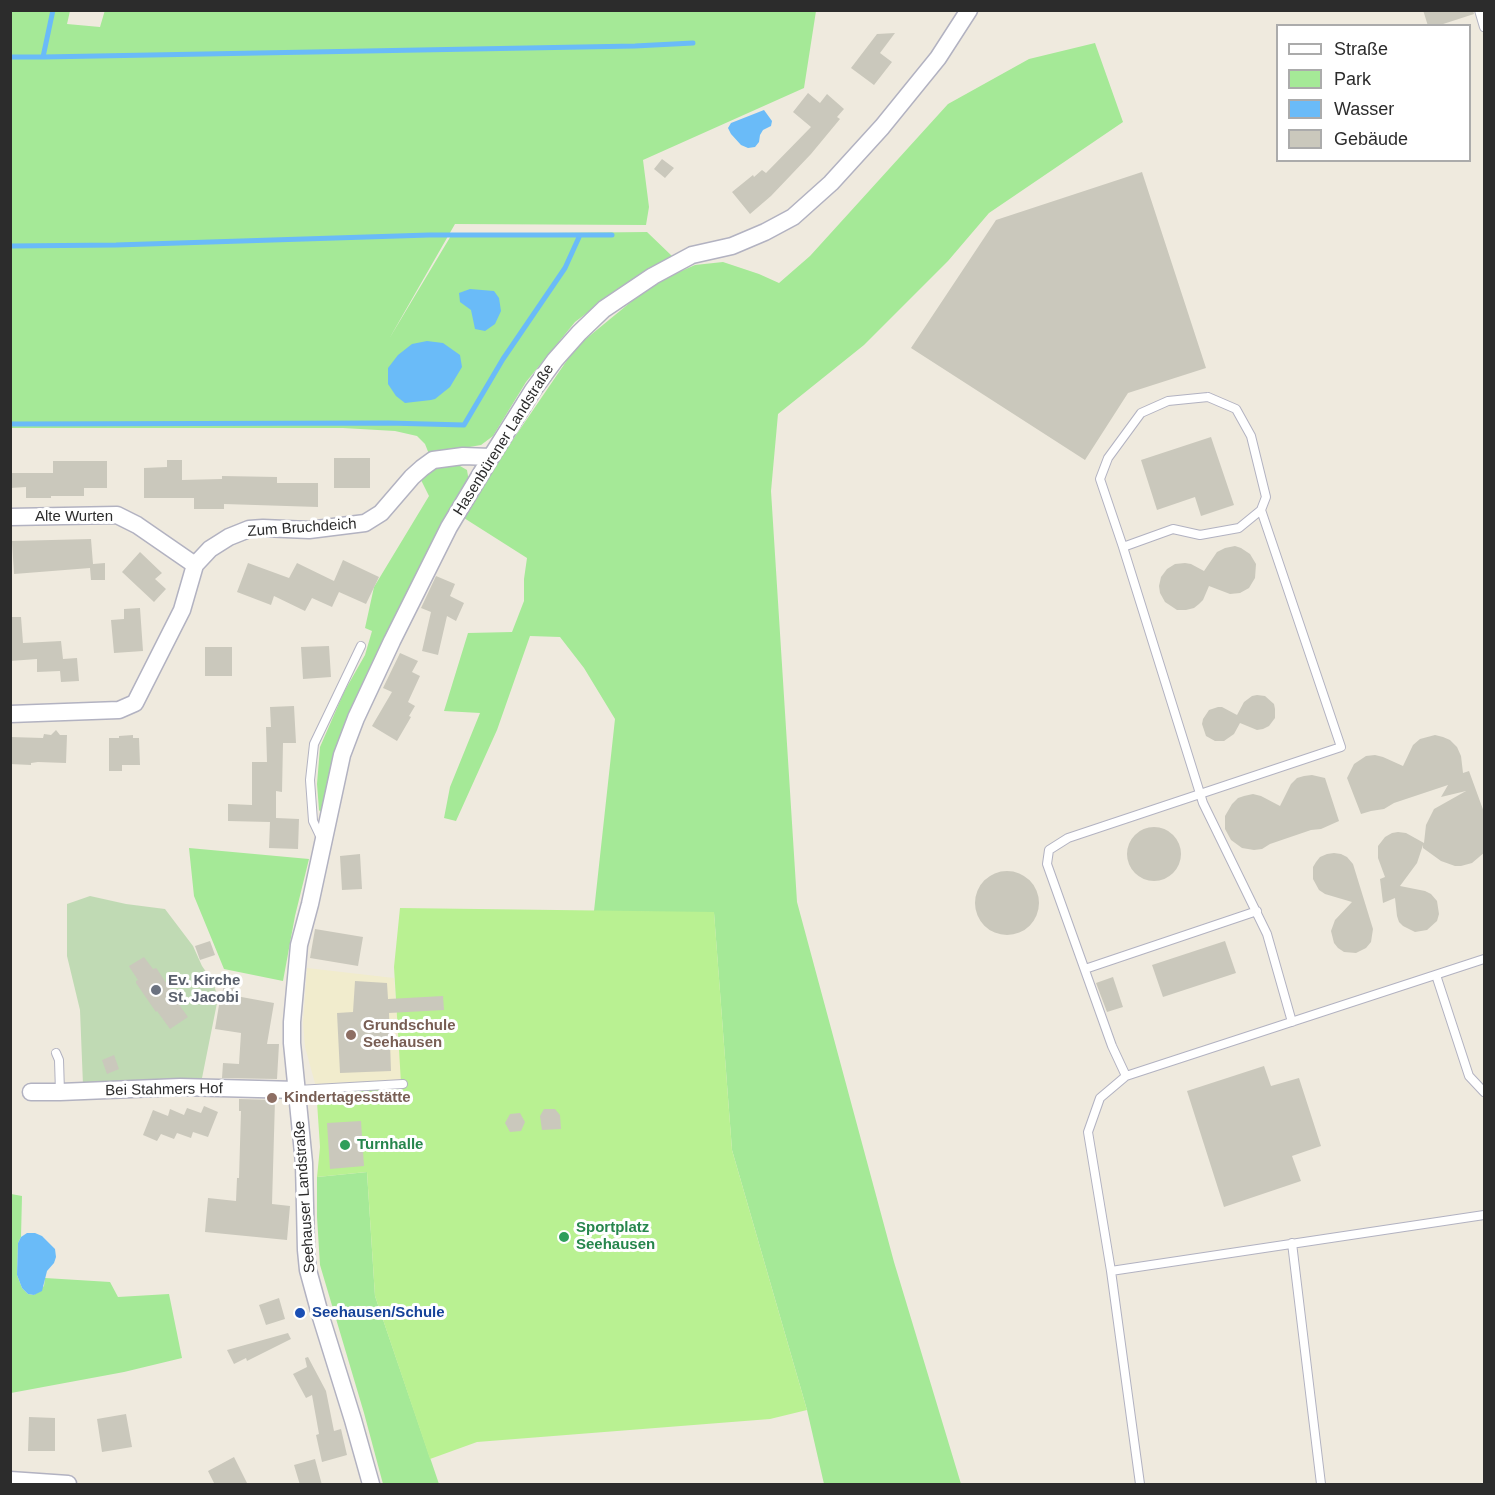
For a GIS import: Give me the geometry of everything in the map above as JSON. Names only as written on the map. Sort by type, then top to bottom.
[{"type":"street","name":"Hasenbürener Landstraße","points":[[310,904],[342,756],[356,718],[449,527],[533,390],[555,360],[604,309],[653,276],[692,255],[732,246],[793,217],[831,183],[882,128],[938,58],[969,10]]},
{"type":"street","name":"Zum Bruchdeich","points":[[195,565],[210,549],[229,537],[249,529],[309,530],[364,523],[381,513],[412,477],[433,460],[463,456],[491,457]]},
{"type":"street","name":"Alte Wurten","points":[[10,517],[117,515],[137,525],[195,565]]},
{"type":"street","points":[[10,714],[119,710],[135,703],[182,610],[195,565]]},
{"type":"street","name":"Seehauser Landstraße","points":[[310,904],[299,945],[292,1022],[304,1163],[308,1270],[354,1420],[371,1485]]},
{"type":"street","name":"Bei Stahmers Hof","points":[[30,1092],[180,1087],[297,1090]]},
{"type":"street","points":[[10,1480],[68,1485]]},
{"type":"lane","points":[[1479,10],[1485,27]]},
{"type":"lane","points":[[1123,547],[1173,529],[1200,536],[1239,528],[1261,510],[1266,497],[1254,446],[1236,409],[1208,397],[1168,401],[1141,412],[1108,458],[1100,479],[1200,795],[1267,934],[1292,1022]]},
{"type":"lane","points":[[1126,1076],[1112,1046],[1047,864],[1049,850],[1068,838],[1341,747],[1261,510]]},
{"type":"lane","points":[[324,845],[313,820],[310,780],[314,744],[361,646]]},
{"type":"lane","points":[[1084,969],[1257,911]]},
{"type":"lane","points":[[1140,1485],[1111,1271],[1088,1132],[1100,1098],[1126,1076],[1485,959]]},
{"type":"lane","points":[[1436,975],[1469,1076],[1485,1092]]},
{"type":"lane","points":[[56,1053],[59,1059],[60,1092]]},
{"type":"lane","points":[[297,1090],[403,1084]]},
{"type":"lane","points":[[1111,1271],[1485,1215]]},
{"type":"lane","points":[[1292,1243],[1321,1485]]},
{"type":"shaded area","name":"Grundschule Seehausen","points":[[307,968],[394,978],[402,1083],[316,1087],[305,1047],[303,1023]]},
{"type":"green space","points":[[105,10],[816,11],[804,88],[643,160],[649,207],[646,225],[455,224],[389,339],[452,234],[647,232],[672,256],[617,290],[575,322],[526,382],[493,436],[481,445],[429,454],[425,444],[417,436],[395,431],[343,428],[11,428],[11,11],[70,11],[67,24],[100,27]]},
{"type":"green space","points":[[1095,43],[1123,122],[989,213],[948,261],[864,345],[778,414],[771,491],[797,902],[894,1262],[961,1484],[824,1484],[807,1410],[732,1150],[714,913],[594,911],[615,719],[584,668],[560,637],[530,636],[497,730],[456,821],[444,818],[450,787],[480,713],[444,711],[468,633],[512,632],[524,601],[527,558],[464,518],[497,463],[576,347],[654,283],[695,265],[723,262],[779,283],[810,256],[948,104],[1029,59]]},
{"type":"green space","points":[[453,462],[467,470],[469,482],[401,605],[343,727],[328,780],[325,817],[319,810],[317,784],[320,747],[344,692],[365,655],[372,631],[365,628],[374,587],[429,496],[420,478],[435,466]]},
{"type":"green space","points":[[189,848],[309,859],[295,916],[283,981],[224,969],[194,896]]},
{"type":"green space","points":[[90,896],[165,909],[193,946],[202,966],[213,982],[218,998],[202,1078],[83,1085],[80,1010],[67,956],[67,904]]},
{"type":"green space","name":"Sportplatz Seehausen","points":[[400,908],[714,912],[732,1150],[807,1410],[770,1419],[477,1442],[430,1459],[375,1296],[367,1172],[317,1177],[320,1147],[316,1087],[401,1083],[394,967]]},
{"type":"green space","points":[[367,1172],[375,1296],[439,1484],[383,1484],[320,1265],[317,1177]]},
{"type":"green space","points":[[11,1194],[22,1196],[17,1275],[22,1288],[28,1294],[34,1295],[44,1286],[45,1278],[110,1282],[118,1297],[169,1294],[182,1358],[124,1372],[11,1393]]},
{"type":"water","points":[[764,110],[772,121],[771,126],[763,130],[755,147],[748,148],[741,145],[728,128],[731,123]]},
{"type":"water","points":[[470,289],[494,291],[499,298],[501,311],[495,324],[485,331],[475,329],[471,310],[460,302],[459,293]]},
{"type":"water","points":[[427,341],[443,343],[460,355],[462,367],[450,387],[435,399],[405,403],[396,396],[388,384],[388,368],[398,355],[412,344]]},
{"type":"water","points":[[27,1233],[42,1236],[55,1249],[56,1257],[47,1271],[42,1291],[34,1295],[28,1294],[22,1288],[17,1275],[18,1243]]},
{"type":"building","points":[[1423,10],[1473,10],[1474,14],[1443,24],[1427,24]]},
{"type":"building","points":[[895,33],[880,53],[892,62],[874,85],[851,68],[877,34]]},
{"type":"building","points":[[808,93],[820,103],[827,94],[844,109],[837,117],[840,119],[811,154],[771,196],[750,214],[732,192],[753,175],[754,177],[762,170],[766,173],[811,127],[793,112]]},
{"type":"building","points":[[662,159],[674,168],[665,178],[654,169]]},
{"type":"building","points":[[1142,172],[1206,368],[1128,393],[1085,460],[911,348],[996,220]]},
{"type":"building","points":[[1211,437],[1234,505],[1201,516],[1195,497],[1157,510],[1141,460]]},
{"type":"building","points":[[334,458],[370,458],[370,488],[334,488]]},
{"type":"building","points":[[167,460],[182,460],[182,480],[222,479],[222,476],[277,477],[277,483],[318,483],[318,507],[224,504],[224,509],[194,509],[194,498],[144,498],[144,468],[167,467]]},
{"type":"building","points":[[53,461],[107,461],[107,488],[84,488],[84,496],[26,498],[26,487],[10,488],[10,473],[53,473]]},
{"type":"building","points":[[91,539],[93,564],[105,563],[105,580],[91,580],[90,568],[14,574],[12,541]]},
{"type":"building","points":[[1235,546],[1250,554],[1256,564],[1255,578],[1249,588],[1240,593],[1230,594],[1209,586],[1203,600],[1194,608],[1186,610],[1177,610],[1165,602],[1159,586],[1161,577],[1167,569],[1175,564],[1185,563],[1204,571],[1217,552]]},
{"type":"building","points":[[140,552],[162,573],[155,579],[166,589],[154,602],[122,572]]},
{"type":"building","points":[[343,560],[379,577],[366,604],[339,592],[332,607],[312,598],[305,611],[274,596],[271,605],[237,592],[248,563],[289,578],[297,563],[334,581]]},
{"type":"building","points":[[436,576],[455,584],[450,596],[464,603],[456,621],[447,616],[438,655],[422,651],[431,612],[421,608]]},
{"type":"building","points":[[140,608],[143,651],[114,653],[111,620],[124,619],[124,609]]},
{"type":"building","points":[[10,617],[21,617],[23,643],[61,641],[63,659],[77,658],[79,681],[61,682],[60,671],[37,672],[37,659],[10,661]]},
{"type":"building","points":[[329,646],[331,677],[303,679],[301,647]]},
{"type":"building","points":[[205,647],[232,647],[232,676],[205,676]]},
{"type":"building","points":[[400,653],[418,661],[412,672],[420,676],[408,702],[415,706],[397,741],[372,726],[392,692],[383,688]]},
{"type":"building","points":[[1257,695],[1265,696],[1274,704],[1275,718],[1269,726],[1257,730],[1240,723],[1234,734],[1224,741],[1215,741],[1206,736],[1202,724],[1209,710],[1222,707],[1237,715],[1244,702]]},
{"type":"building","points":[[294,706],[296,743],[283,743],[282,792],[276,791],[276,818],[299,819],[298,849],[269,848],[270,822],[228,821],[228,804],[252,805],[252,762],[267,762],[266,727],[271,727],[270,707]]},
{"type":"building","points":[[56,730],[60,735],[67,735],[66,763],[10,764],[10,737],[43,738],[44,734],[51,735]]},
{"type":"building","points":[[133,735],[133,738],[139,738],[140,765],[122,765],[122,771],[109,771],[109,738]]},
{"type":"building","points":[[1435,735],[1450,740],[1457,747],[1461,756],[1463,773],[1469,771],[1485,815],[1485,852],[1472,863],[1455,866],[1441,861],[1423,848],[1423,845],[1417,863],[1400,886],[1431,894],[1437,901],[1439,914],[1437,921],[1427,930],[1415,932],[1399,922],[1395,898],[1383,903],[1380,879],[1385,877],[1378,858],[1378,846],[1385,837],[1398,832],[1406,833],[1424,843],[1426,825],[1434,809],[1466,791],[1441,797],[1448,785],[1394,803],[1384,809],[1361,814],[1347,778],[1354,764],[1366,756],[1383,757],[1403,766],[1413,745],[1420,739]]},
{"type":"building","points":[[1312,775],[1325,778],[1339,821],[1321,829],[1311,830],[1270,844],[1262,849],[1242,848],[1231,840],[1225,829],[1225,816],[1238,798],[1253,794],[1280,806],[1291,784],[1297,778]]},
{"type":"building","points":[[1154,827],[1164,829],[1173,835],[1179,844],[1181,854],[1179,864],[1173,873],[1164,879],[1154,881],[1144,879],[1135,873],[1129,864],[1127,854],[1129,844],[1135,835],[1144,829]]},
{"type":"building","points":[[1334,853],[1347,857],[1353,864],[1373,929],[1371,942],[1366,948],[1356,953],[1344,952],[1338,948],[1331,931],[1335,920],[1352,902],[1325,894],[1319,890],[1313,879],[1313,867],[1320,857]]},
{"type":"building","points":[[360,854],[362,889],[342,890],[340,856]]},
{"type":"building","points":[[1007,871],[1025,877],[1033,885],[1039,903],[1033,921],[1025,929],[1007,935],[989,929],[981,921],[975,903],[981,885],[989,877]]},
{"type":"building","points":[[315,929],[363,937],[358,966],[310,958]]},
{"type":"building","points":[[210,941],[215,955],[200,960],[195,946]]},
{"type":"building","points":[[1225,941],[1236,973],[1163,997],[1152,965]]},
{"type":"building","name":"Ev. Kirche St. Jacobi","points":[[144,957],[153,969],[157,969],[188,1017],[170,1029],[136,983],[138,980],[129,966]]},
{"type":"building","points":[[1113,977],[1123,1007],[1107,1012],[1096,983]]},
{"type":"building","points":[[355,981],[387,983],[388,999],[443,996],[444,1010],[389,1013],[391,1071],[340,1073],[337,1013],[353,1012]]},
{"type":"building","points":[[224,985],[238,987],[236,996],[274,1003],[267,1044],[279,1044],[277,1079],[222,1078],[223,1063],[239,1064],[241,1033],[215,1029]]},
{"type":"building","points":[[114,1055],[119,1069],[107,1074],[102,1060]]},
{"type":"building","points":[[1264,1066],[1271,1086],[1299,1078],[1321,1146],[1292,1156],[1301,1181],[1224,1207],[1187,1091]]},
{"type":"building","points":[[239,1099],[275,1100],[272,1204],[290,1206],[287,1240],[205,1232],[208,1198],[236,1201],[241,1111],[239,1111]]},
{"type":"building","points":[[204,1106],[218,1112],[208,1137],[193,1132],[191,1138],[177,1133],[174,1139],[161,1134],[157,1141],[143,1135],[153,1110],[168,1116],[170,1109],[184,1115],[187,1108],[201,1113]]},
{"type":"building","points":[[544,1109],[555,1109],[560,1115],[561,1129],[542,1130],[540,1116]]},
{"type":"building","points":[[520,1113],[525,1122],[521,1131],[510,1132],[505,1123],[510,1114]]},
{"type":"building","name":"Turnhalle","points":[[361,1121],[364,1166],[330,1169],[327,1123]]},
{"type":"building","points":[[279,1298],[285,1319],[266,1325],[259,1305]]},
{"type":"building","points":[[288,1333],[291,1339],[247,1361],[246,1358],[234,1364],[227,1350]]},
{"type":"building","points":[[308,1357],[326,1391],[334,1431],[341,1429],[347,1455],[322,1462],[316,1435],[319,1434],[312,1395],[306,1398],[293,1374],[307,1367],[305,1358]]},
{"type":"building","points":[[126,1414],[132,1447],[102,1452],[97,1419]]},
{"type":"building","points":[[29,1417],[55,1418],[55,1451],[28,1451]]},
{"type":"building","points":[[234,1457],[248,1485],[215,1485],[208,1471]]},
{"type":"building","points":[[315,1459],[322,1485],[300,1485],[294,1465]]},
{"type":"waterway","points":[[10,57],[43,57],[53,10]]},
{"type":"waterway","points":[[43,57],[693,43]]},
{"type":"waterway","points":[[10,246],[429,235],[612,235]]},
{"type":"waterway","points":[[10,424],[388,423],[464,425],[503,359],[565,268],[580,235]]},
{"type":"place","name":"Ev. Kirche St. Jacobi","points":[[156,990]]},
{"type":"place","name":"Grundschule Seehausen","points":[[351,1035]]},
{"type":"place","name":"Kindertagesstätte","points":[[272,1098]]},
{"type":"place","name":"Turnhalle","points":[[345,1145]]},
{"type":"place","name":"Sportplatz Seehausen","points":[[564,1237]]},
{"type":"place","name":"Seehausen/Schule","points":[[300,1313]]}]
